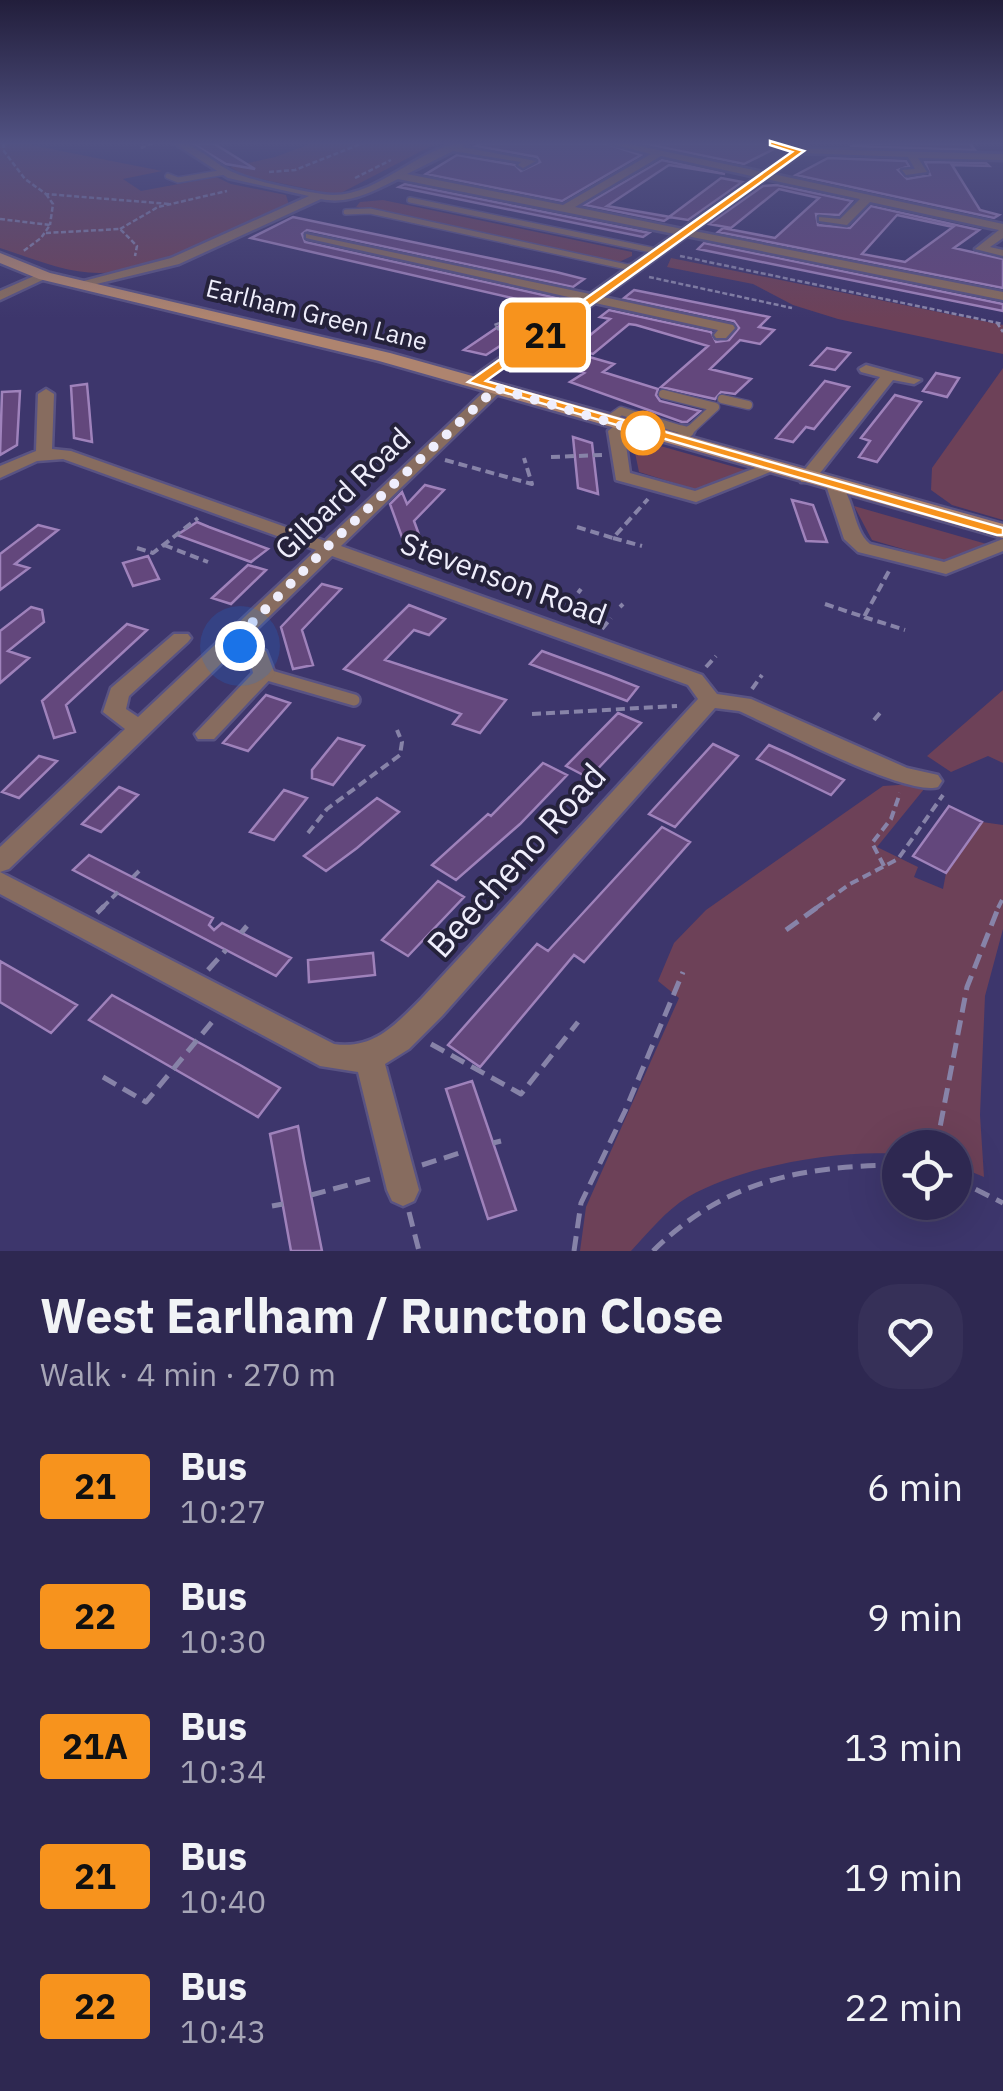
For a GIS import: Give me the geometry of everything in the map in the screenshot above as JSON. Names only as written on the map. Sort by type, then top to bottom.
[{"type":"street","points":[[88,284],[186,256],[306,201]]},
{"type":"street","points":[[525,201],[1003,296]]},
{"type":"street","points":[[564,209],[577,201]]},
{"type":"street","name":"Gilbard Road","points":[[0,862],[233,642],[485,385],[594,298],[729,201]]},
{"type":"street","points":[[844,223],[865,201]]},
{"type":"street","points":[[883,201],[1003,229]]},
{"type":"street","points":[[823,219],[860,226]]},
{"type":"street","points":[[981,249],[1003,229]]},
{"type":"street","points":[[310,236],[729,328]]},
{"type":"street","points":[[964,245],[1000,253]]},
{"type":"street","points":[[186,256],[209,261]]},
{"type":"street","name":"Earlham Green Lane","points":[[7,257],[46,276],[485,385],[613,424],[683,437],[772,468],[1003,532]]},
{"type":"street","points":[[0,296],[46,276]]},
{"type":"street","points":[[866,370],[914,380]]},
{"type":"street","points":[[807,478],[890,375]]},
{"type":"street","points":[[0,473],[26,456],[44,452],[46,394]]},
{"type":"street","points":[[613,424],[622,476],[658,488],[696,497],[772,468]]},
{"type":"street","name":"Stevenson Road","points":[[44,452],[65,454],[695,680],[710,700],[744,704],[902,776],[937,787]]},
{"type":"street","points":[[834,485],[856,544],[896,558],[946,568],[1003,544]]},
{"type":"street","points":[[142,729],[114,712],[114,702],[119,693],[181,638]]},
{"type":"street","points":[[206,734],[264,674],[259,656],[233,642]]},
{"type":"street","name":"Beecheno Road","points":[[369,1059],[390,1048],[432,1007],[710,700]]},
{"type":"street","points":[[0,882],[330,1057],[346,1061],[369,1059],[403,1190]]},
{"type":"lane","points":[[417,201],[660,252]]},
{"type":"lane","points":[[346,212],[370,212],[633,271]]},
{"type":"lane","points":[[528,325],[552,330]]},
{"type":"lane","points":[[664,394],[715,407],[683,437]]},
{"type":"lane","points":[[734,402],[740,394]]},
{"type":"lane","points":[[722,399],[748,405]]},
{"type":"lane","points":[[264,674],[354,700]]},
{"type":"path","points":[[46,234],[50,201]]},
{"type":"path","points":[[138,201],[170,204]]},
{"type":"path","points":[[7,257],[46,234],[120,229],[181,201]]},
{"type":"path","points":[[0,219],[50,225]]},
{"type":"path","points":[[120,229],[138,250],[131,266],[136,272]]},
{"type":"path","points":[[660,252],[1000,323],[1003,332]]},
{"type":"path","points":[[633,271],[792,308]]},
{"type":"path","points":[[499,330],[494,325],[509,320]]},
{"type":"path","points":[[551,457],[621,455]]},
{"type":"path","points":[[436,458],[532,484],[524,458]]},
{"type":"path","points":[[613,538],[658,488]]},
{"type":"path","points":[[137,548],[152,553],[213,506]]},
{"type":"path","points":[[577,527],[642,546]]},
{"type":"path","points":[[164,545],[208,562]]},
{"type":"path","points":[[864,617],[896,558]]},
{"type":"path","points":[[557,618],[570,604]]},
{"type":"path","points":[[825,604],[905,630]]},
{"type":"path","points":[[599,632],[611,618]]},
{"type":"path","points":[[702,672],[716,656]]},
{"type":"path","points":[[749,693],[762,674]]},
{"type":"path","points":[[532,714],[678,706]]},
{"type":"path","points":[[874,720],[880,713]]},
{"type":"path","points":[[308,833],[326,809],[400,755],[402,742],[397,730]]},
{"type":"path","points":[[884,866],[872,844],[898,805],[902,776]]},
{"type":"path","points":[[786,930],[835,893],[898,859],[937,787]]},
{"type":"path","points":[[133,877],[139,871]]},
{"type":"path","points":[[939,1130],[951,1050],[989,921],[1003,898]]},
{"type":"path","points":[[241,932],[248,926]]},
{"type":"path","points":[[574,1251],[580,1204],[625,1112],[683,972]]},
{"type":"path","points":[[103,1077],[146,1102],[218,1014]]},
{"type":"path","points":[[426,1041],[522,1094],[578,1022]]},
{"type":"path","points":[[653,1251],[690,1213],[716,1198],[802,1170],[882,1166]]},
{"type":"path","points":[[972,1187],[1003,1203]]},
{"type":"path","points":[[403,1190],[420,1251]]},
{"type":"path","points":[[272,1206],[283,1204]]},
{"type":"shaded area","points":[[0,201],[288,201],[289,205],[173,259],[124,271],[74,270],[0,248]]},
{"type":"shaded area","points":[[390,201],[632,252],[632,256],[619,262],[604,260],[356,207],[360,202]]},
{"type":"shaded area","points":[[671,258],[1003,325],[1003,354],[838,319],[793,305],[753,284],[667,267]]},
{"type":"shaded area","points":[[1003,368],[1003,520],[952,505],[931,490],[932,468]]},
{"type":"shaded area","points":[[632,438],[749,471],[700,491],[639,472]]},
{"type":"shaded area","points":[[854,506],[990,545],[944,561],[872,540]]},
{"type":"shaded area","points":[[1003,690],[1003,763],[988,756],[951,772],[927,756]]},
{"type":"shaded area","points":[[929,783],[877,847],[918,867],[914,877],[943,889],[946,873],[982,822],[1003,825],[1003,929],[985,996],[980,1115],[984,1177],[972,1172],[972,1130],[882,1130],[882,1153],[820,1157],[735,1176],[680,1202],[631,1251],[580,1251],[586,1207],[679,998],[658,981],[674,943],[706,910],[883,786]]},
{"type":"building","points":[[469,201],[492,201],[649,233],[643,237]]},
{"type":"building","points":[[614,201],[607,206],[670,217],[664,221],[585,205]]},
{"type":"building","points":[[690,201],[714,201],[688,220],[669,217]]},
{"type":"building","points":[[741,201],[764,201],[731,228],[709,224]]},
{"type":"building","points":[[815,201],[852,201],[839,215],[816,214],[818,225],[850,228],[871,206],[979,230],[954,248],[1003,259],[1003,288],[718,232],[723,228],[775,238]],"holes":[[[897,215],[953,227],[905,262],[862,254]]]},
{"type":"building","points":[[917,201],[975,201],[980,210],[999,215],[994,218]]},
{"type":"building","points":[[293,217],[584,279],[573,287],[307,230],[302,234],[305,242],[557,298],[547,306],[251,238]]},
{"type":"building","points":[[704,243],[1003,304],[1003,311],[698,249]]},
{"type":"building","points":[[634,290],[769,317],[759,327],[774,330],[760,344],[740,340],[710,369],[751,379],[735,394],[721,392],[715,399],[661,387],[708,346],[636,325],[629,324],[593,354],[573,349],[610,319],[600,317],[609,310],[711,332],[716,342],[729,340],[739,328],[734,321],[624,298]]},
{"type":"building","points":[[520,312],[543,318],[523,319],[523,331],[486,355],[464,350]]},
{"type":"building","points":[[827,348],[850,353],[835,370],[811,365]]},
{"type":"building","points":[[586,356],[614,364],[603,372],[658,389],[660,401],[700,411],[682,422],[570,382],[584,373],[567,367]]},
{"type":"building","points":[[936,373],[959,378],[947,397],[923,391]]},
{"type":"building","points":[[825,381],[849,387],[814,429],[806,427],[793,442],[776,438]]},
{"type":"building","points":[[87,384],[92,442],[74,438],[71,386]]},
{"type":"building","points":[[20,391],[17,445],[0,455],[2,392]]},
{"type":"building","points":[[895,395],[921,402],[877,462],[859,457],[870,441],[861,438]]},
{"type":"building","points":[[573,437],[592,443],[598,494],[578,488]]},
{"type":"building","points":[[425,485],[444,490],[414,521],[424,548],[407,551],[390,504],[402,492],[407,504]]},
{"type":"building","points":[[792,500],[813,505],[827,542],[806,541]]},
{"type":"building","points":[[197,522],[268,549],[251,562],[177,535]]},
{"type":"building","points":[[38,525],[58,530],[15,564],[29,568],[0,590],[0,554]]},
{"type":"building","points":[[148,556],[159,579],[133,586],[123,563]]},
{"type":"building","points":[[248,565],[266,570],[231,604],[212,598]]},
{"type":"building","points":[[322,584],[341,589],[302,630],[313,665],[293,669],[281,627]]},
{"type":"building","points":[[409,605],[445,619],[429,635],[414,630],[385,660],[506,700],[480,733],[453,724],[461,714],[344,669]]},
{"type":"building","points":[[31,607],[42,610],[44,622],[8,651],[29,658],[0,683],[0,631]]},
{"type":"building","points":[[127,624],[147,630],[66,705],[75,732],[54,738],[42,701]]},
{"type":"building","points":[[542,651],[638,687],[627,701],[530,664]]},
{"type":"building","points":[[266,695],[290,703],[248,751],[223,743]]},
{"type":"building","points":[[618,713],[641,723],[589,778],[566,766]]},
{"type":"building","points":[[338,738],[364,746],[333,785],[312,778],[312,770]]},
{"type":"building","points":[[713,744],[738,756],[675,827],[649,814]]},
{"type":"building","points":[[769,745],[844,780],[831,795],[757,759]]},
{"type":"building","points":[[39,756],[57,761],[19,798],[2,792]]},
{"type":"building","points":[[543,763],[567,775],[520,824],[456,880],[432,865],[488,814],[491,816]]},
{"type":"building","points":[[119,787],[138,795],[101,832],[82,824]]},
{"type":"building","points":[[284,790],[307,798],[274,840],[250,832]]},
{"type":"building","points":[[377,798],[399,812],[357,848],[326,871],[304,856]]},
{"type":"building","points":[[949,806],[982,822],[946,873],[913,856]]},
{"type":"building","points":[[662,827],[690,842],[584,962],[574,955],[480,1067],[448,1045],[537,944],[548,951]]},
{"type":"building","points":[[89,855],[213,918],[209,925],[214,930],[222,923],[291,958],[276,976],[73,870]]},
{"type":"building","points":[[438,881],[464,897],[408,956],[382,940]]},
{"type":"building","points":[[373,953],[375,975],[309,982],[308,960]]},
{"type":"building","points":[[0,961],[77,1005],[51,1033],[0,1002]]},
{"type":"building","points":[[112,995],[280,1088],[258,1117],[89,1020]]},
{"type":"building","points":[[472,1081],[516,1210],[488,1219],[446,1089]]},
{"type":"building","points":[[298,1126],[322,1251],[291,1251],[270,1134]]},
{"type":"bus line","name":"21","points":[[730,201],[475,382],[1003,531]]},
{"type":"route","points":[[240,646],[233,642],[327,547],[496,388],[649,434],[643,433]]}]
